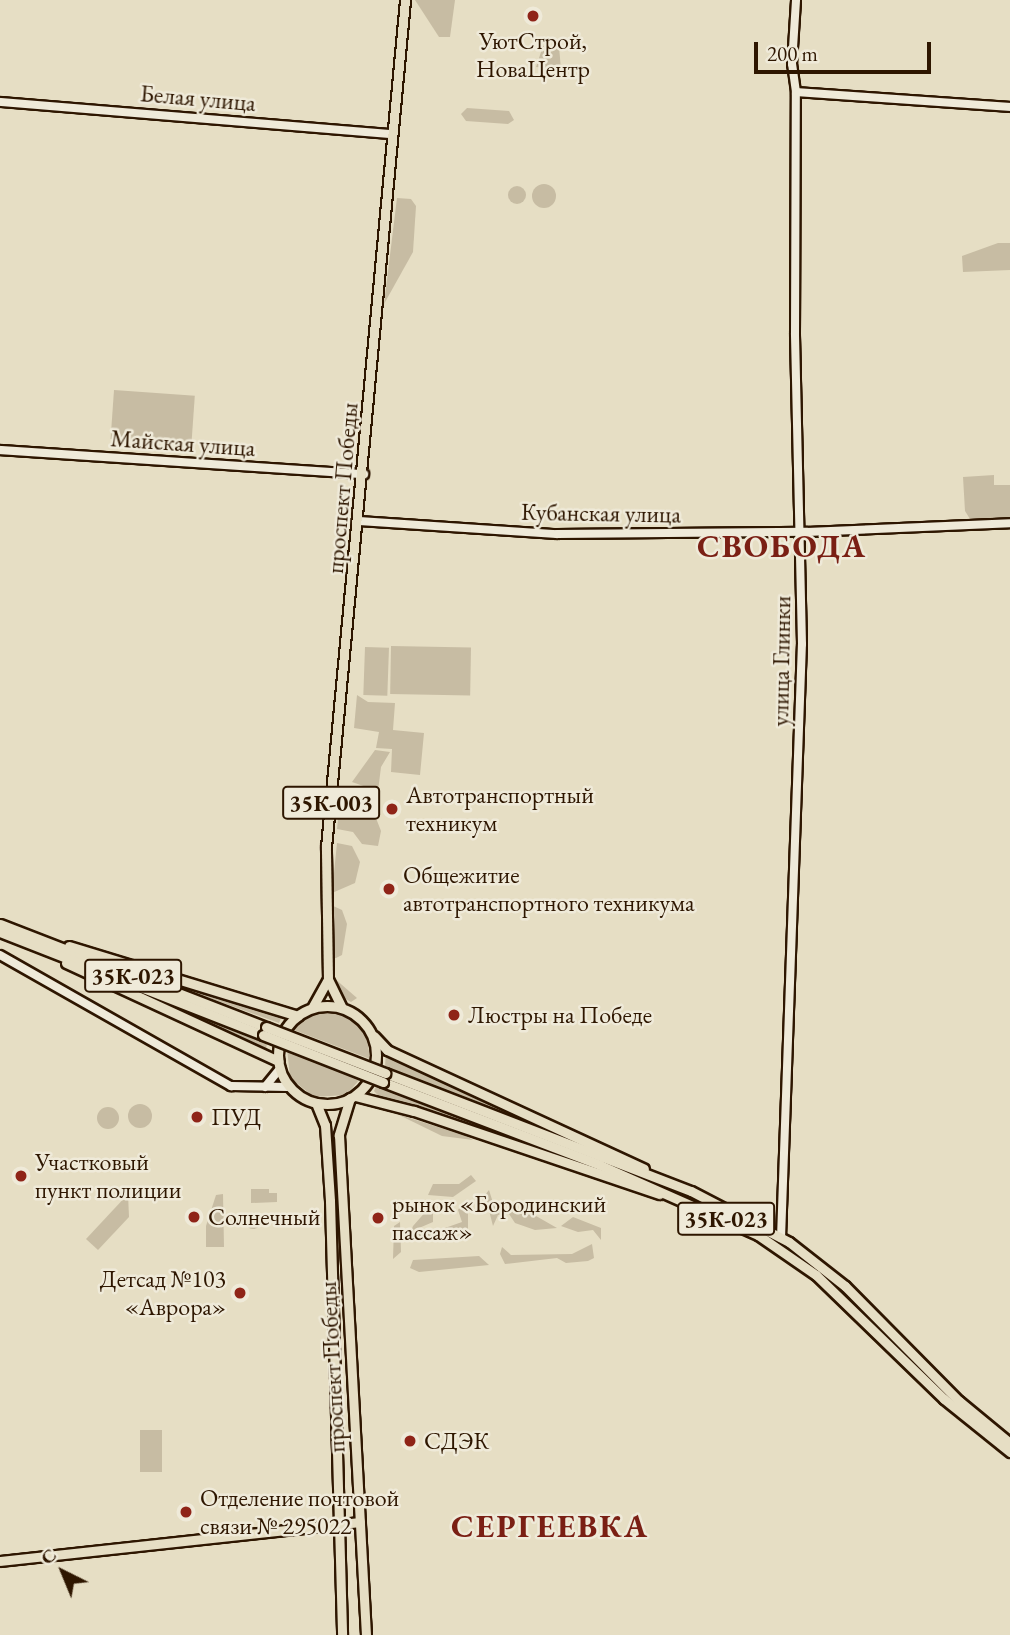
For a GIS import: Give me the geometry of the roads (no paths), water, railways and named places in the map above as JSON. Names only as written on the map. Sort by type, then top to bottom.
[{"type":"main road","name":"проспект Победы","points":[[342,1008],[328,979],[327,847],[364,474],[405,0]]},
{"type":"main road","name":"улица Глинки","points":[[781,1238],[801,683],[796,92],[792,64],[796,0]]},
{"type":"main road","points":[[796,92],[1010,107]]},
{"type":"main road","name":"Белая улица","points":[[0,102],[392,134]]},
{"type":"main road","name":"Майская улица","points":[[0,450],[364,474]]},
{"type":"main road","name":"Кубанская улица","points":[[359,521],[558,534],[799,532],[1010,523]]},
{"type":"main road","name":"35К-023","points":[[0,924],[676,1197],[758,1235],[797,1259],[958,1413],[1010,1452]]},
{"type":"main road","name":"35К-023","points":[[0,932],[265,1031]]},
{"type":"main road","points":[[45,941],[112,957],[298,1017]]},
{"type":"main road","points":[[31,944],[99,981],[278,1066],[288,1087]]},
{"type":"main road","points":[[0,955],[231,1086],[288,1087],[316,1103],[352,1097],[414,1111],[648,1192],[676,1197]]},
{"type":"main road","points":[[265,1087],[278,1066],[281,1038],[298,1017],[310,1009],[328,979]]},
{"type":"main road","points":[[310,1009],[342,1008],[362,1018],[387,1050],[590,1141],[651,1175]]},
{"type":"main road","points":[[352,1097],[373,1073],[378,1053],[374,1036]]},
{"type":"main road","name":"35К-023","points":[[384,1078],[651,1175],[781,1238],[845,1286],[958,1399],[1010,1443]]},
{"type":"main road","name":"проспект Победы","points":[[352,1097],[340,1135],[366,1635]]},
{"type":"main road","name":"проспект Победы","points":[[316,1103],[325,1125],[342,1635]]},
{"type":"main road","points":[[0,1561],[360,1522]]},
{"type":"place","name":"УютСтрой, НоваЦентр","points":[[533,16]]},
{"type":"place","name":"Автотранспортный техникум","points":[[392,809]]},
{"type":"place","name":"Общежитие автотранспортного техникума","points":[[389,889]]},
{"type":"place","name":"Люстры на Победе","points":[[454,1015]]},
{"type":"place","name":"ПУД","points":[[197,1117]]},
{"type":"place","name":"Участковый пункт полиции","points":[[21,1176]]},
{"type":"place","name":"Солнечный","points":[[194,1217]]},
{"type":"place","name":"рынок «Бородинский пассаж»","points":[[378,1218]]},
{"type":"place","name":"Детсад №103 «Аврора»","points":[[240,1293]]},
{"type":"place","name":"СДЭК","points":[[410,1441]]},
{"type":"place","name":"Отделение почтовой связи № 295022","points":[[186,1512]]},
{"type":"district","name":"СВОБОДА","points":[[782,546]]},
{"type":"district","name":"СЕРГЕЕВКА","points":[[550,1526]]}]
